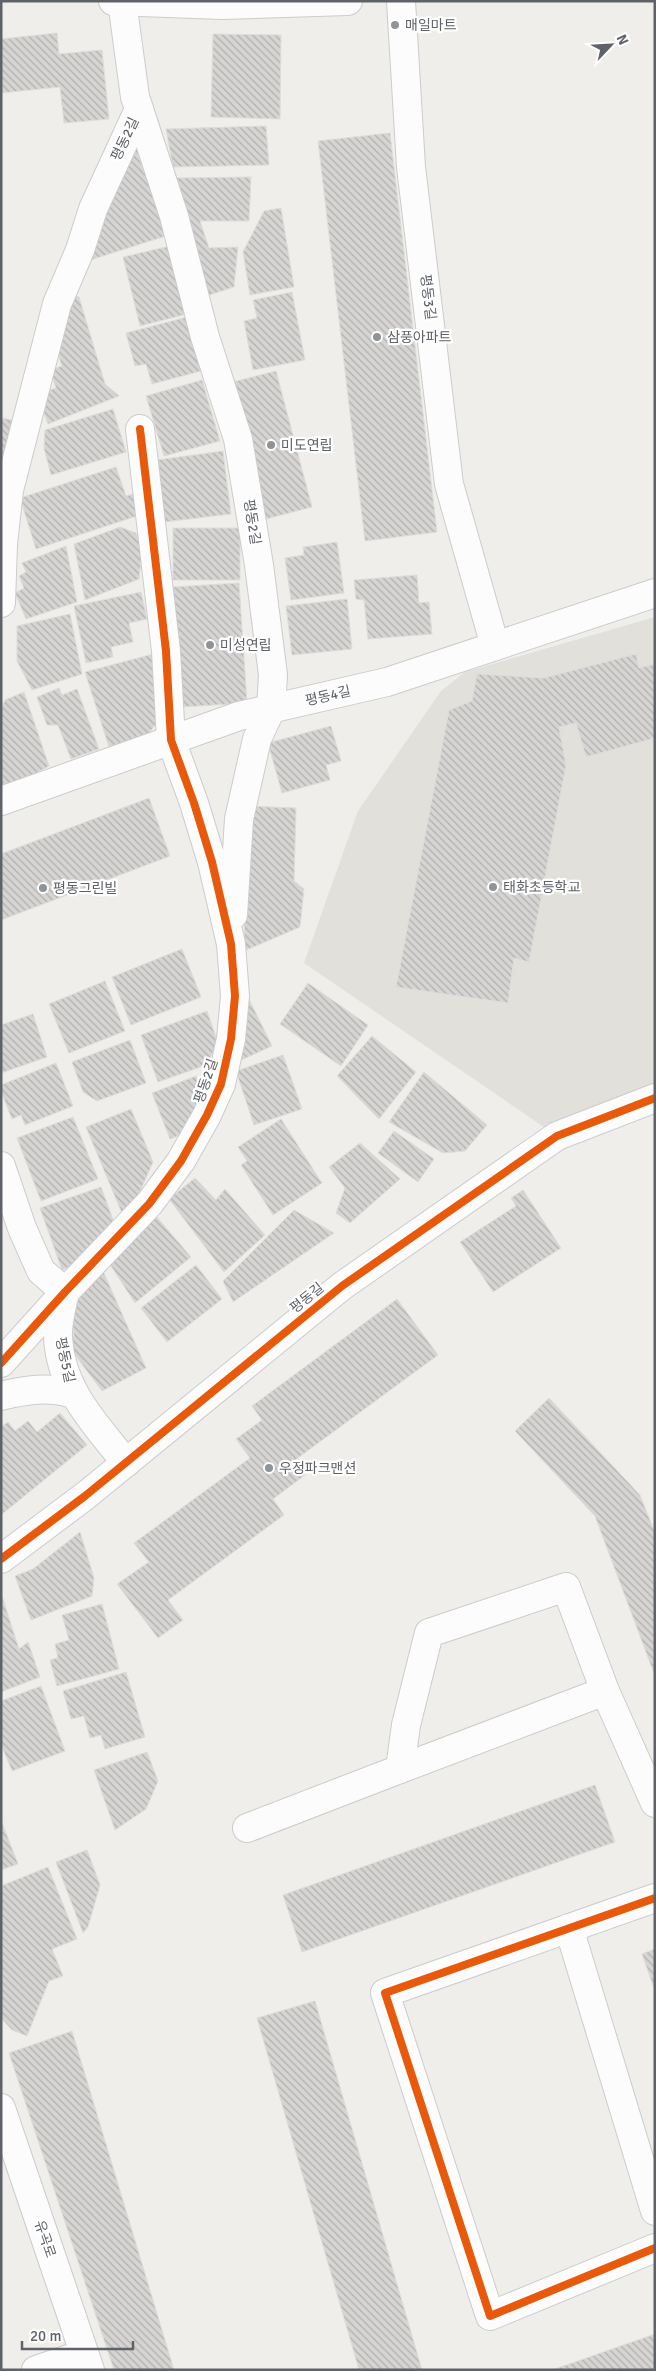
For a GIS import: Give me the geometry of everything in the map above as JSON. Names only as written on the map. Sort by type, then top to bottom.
[{"type":"street","points":[[113,1],[222,5],[348,1]]},
{"type":"street","name":"평동2길","points":[[1,1363],[65,1292],[149,1204],[181,1162],[207,1115],[221,1084],[231,1039],[235,996],[231,944],[239,819],[257,739],[270,709],[273,675],[259,565],[238,439],[205,337],[174,216],[135,97],[122,1]]},
{"type":"street","name":"평동3길","points":[[400,1],[411,167],[449,484],[495,646]]},
{"type":"street","name":"평동2길","points":[[1,603],[3,544],[9,490],[56,304],[80,250],[93,209],[139,109]]},
{"type":"street","name":"평동2길","points":[[140,429],[166,651],[170,740],[212,862],[231,944]]},
{"type":"street","name":"평동4길","points":[[1,801],[239,716],[387,682],[655,593]]},
{"type":"street","name":"평동길","points":[[1,1559],[126,1463],[342,1286],[557,1136],[655,1098]]},
{"type":"street","points":[[1,1166],[22,1228],[41,1271],[65,1292]]},
{"type":"street","name":"평동5길","points":[[65,1292],[58,1337],[64,1371],[73,1394],[126,1463]]},
{"type":"street","points":[[1,1396],[23,1391],[46,1389],[61,1390],[73,1394]]},
{"type":"street","points":[[400,1769],[406,1725],[429,1633],[566,1587],[605,1691],[655,1803]]},
{"type":"street","points":[[247,1828],[605,1691]]},
{"type":"street","points":[[655,1898],[385,1993],[490,2316],[655,2248]]},
{"type":"street","points":[[569,1928],[655,2211]]},
{"type":"street","name":"유곡로","points":[[1,2108],[87,2362]]},
{"type":"street","points":[[36,2370],[87,2362]]},
{"type":"shaded area","name":"태화초등학교","points":[[655,617],[655,1098],[557,1136],[304,963],[358,811],[441,691],[465,672]]},
{"type":"building","points":[[57,33],[59,54],[102,50],[109,119],[64,123],[60,87],[1,93],[1,39]]},
{"type":"building","points":[[213,34],[281,35],[280,119],[211,117]]},
{"type":"building","points":[[266,126],[269,165],[173,167],[166,129]]},
{"type":"building","name":"삼풍아파트","points":[[390,133],[437,532],[365,541],[318,141]]},
{"type":"building","points":[[136,146],[144,173],[152,170],[172,234],[84,262]]},
{"type":"building","points":[[251,177],[249,221],[200,221],[209,248],[238,247],[234,287],[206,296],[175,178]]},
{"type":"building","points":[[281,208],[294,287],[250,295],[243,252],[264,211]]},
{"type":"building","points":[[170,246],[187,314],[140,326],[123,257]]},
{"type":"building","points":[[292,292],[305,360],[253,370],[244,321],[257,318],[253,300]]},
{"type":"building","points":[[72,295],[79,297],[105,384],[119,396],[48,424],[37,394],[56,388],[50,370],[62,366],[58,354]]},
{"type":"building","points":[[191,316],[205,370],[152,384],[146,364],[135,366],[126,333]]},
{"type":"building","name":"미도연립","points":[[276,371],[312,507],[266,519],[229,383]]},
{"type":"building","points":[[202,380],[220,441],[164,456],[146,396]]},
{"type":"building","points":[[113,409],[126,452],[51,475],[44,448],[45,430]]},
{"type":"building","points":[[1,418],[12,420],[1,466]]},
{"type":"building","points":[[223,451],[231,514],[164,522],[157,460]]},
{"type":"building","points":[[116,467],[126,496],[136,493],[143,514],[36,549],[20,498]]},
{"type":"building","points":[[120,527],[136,533],[146,557],[141,561],[139,579],[85,600],[74,544]]},
{"type":"building","points":[[173,528],[240,528],[240,580],[173,580]]},
{"type":"building","points":[[337,542],[344,593],[291,600],[285,558],[304,555],[303,547]]},
{"type":"building","points":[[66,546],[77,602],[26,619],[15,593],[24,588],[19,576],[26,572],[22,563]]},
{"type":"building","points":[[417,575],[419,603],[429,602],[432,634],[368,639],[364,600],[356,599],[354,580]]},
{"type":"building","name":"미성연립","points":[[239,583],[247,703],[181,707],[173,587]]},
{"type":"building","points":[[141,592],[147,619],[129,623],[133,642],[111,647],[113,657],[86,663],[74,606]]},
{"type":"building","points":[[347,599],[352,649],[292,655],[286,606]]},
{"type":"building","points":[[70,614],[82,674],[32,690],[17,661],[17,626]]},
{"type":"building","points":[[153,654],[161,718],[148,734],[109,747],[85,672]]},
{"type":"building","points":[[636,654],[639,668],[655,664],[655,738],[586,757],[576,723],[559,727],[566,765],[529,962],[514,958],[508,1003],[396,987],[449,710],[472,701],[477,674],[544,678]]},
{"type":"building","points":[[59,688],[62,695],[77,689],[99,749],[71,759],[58,725],[47,725],[37,697]]},
{"type":"building","points":[[24,692],[49,766],[16,784],[1,784],[1,710],[5,700]]},
{"type":"building","points":[[331,726],[341,761],[326,765],[330,780],[282,793],[268,743]]},
{"type":"building","name":"평동그린빌","points":[[149,798],[170,856],[1,920],[1,854]]},
{"type":"building","points":[[247,806],[296,808],[294,881],[304,889],[300,927],[244,951]]},
{"type":"building","points":[[182,949],[201,997],[131,1025],[112,977]]},
{"type":"building","points":[[105,981],[125,1031],[69,1053],[49,1004]]},
{"type":"building","points":[[308,983],[368,1025],[341,1066],[280,1024]]},
{"type":"building","points":[[247,995],[272,1046],[237,1062]]},
{"type":"building","points":[[207,1011],[218,1043],[206,1065],[158,1082],[141,1035]]},
{"type":"building","points":[[33,1014],[47,1057],[1,1073],[1,1025]]},
{"type":"building","points":[[372,1036],[416,1072],[379,1119],[337,1076]]},
{"type":"building","points":[[130,1040],[146,1083],[97,1101],[83,1092],[72,1062]]},
{"type":"building","points":[[283,1055],[302,1109],[254,1125],[236,1071]]},
{"type":"building","points":[[56,1063],[73,1106],[25,1125],[21,1115],[12,1119],[1,1091],[1,1085]]},
{"type":"building","points":[[424,1072],[487,1125],[465,1151],[443,1153],[389,1122]]},
{"type":"building","points":[[196,1076],[205,1101],[186,1133],[170,1139],[152,1093]]},
{"type":"building","points":[[131,1109],[153,1162],[133,1207],[121,1211],[86,1127]]},
{"type":"building","points":[[73,1117],[98,1179],[41,1201],[17,1138]]},
{"type":"building","points":[[281,1119],[322,1183],[273,1215],[241,1165],[247,1161],[238,1147]]},
{"type":"building","points":[[394,1131],[434,1159],[418,1182],[378,1153]]},
{"type":"building","points":[[360,1143],[400,1179],[350,1223],[336,1213],[345,1188],[329,1167]]},
{"type":"building","points":[[195,1178],[216,1200],[225,1189],[265,1235],[224,1272],[169,1199]]},
{"type":"building","points":[[101,1187],[115,1225],[79,1263],[62,1270],[40,1208]]},
{"type":"building","points":[[523,1190],[561,1248],[493,1292],[460,1242],[516,1206],[511,1198]]},
{"type":"building","points":[[294,1210],[334,1233],[233,1302],[223,1281]]},
{"type":"building","points":[[156,1216],[191,1257],[135,1303],[109,1263]]},
{"type":"building","points":[[196,1265],[222,1299],[167,1342],[141,1308]]},
{"type":"building","points":[[103,1271],[146,1368],[102,1391],[69,1347],[74,1336],[69,1302]]},
{"type":"building","name":"우정파크맨션","points":[[397,1299],[438,1355],[295,1460],[305,1475],[273,1499],[284,1515],[168,1600],[183,1620],[158,1638],[117,1584],[149,1562],[134,1543],[250,1458],[236,1439],[262,1420],[252,1406]]},
{"type":"building","points":[[549,1398],[640,1495],[655,1533],[655,1676],[595,1516],[515,1431]]},
{"type":"building","points":[[60,1413],[87,1445],[1,1515],[1,1427],[8,1422],[15,1431],[28,1421],[37,1432]]},
{"type":"building","points":[[80,1532],[94,1578],[92,1596],[31,1620],[15,1576],[33,1569]]},
{"type":"building","points":[[1,1593],[19,1649],[28,1642],[40,1677],[1,1692]]},
{"type":"building","points":[[102,1604],[119,1669],[57,1686],[50,1660],[58,1658],[55,1644],[69,1640],[62,1615]]},
{"type":"building","points":[[126,1672],[145,1737],[105,1749],[101,1735],[90,1738],[84,1716],[71,1719],[63,1691]]},
{"type":"building","points":[[41,1686],[65,1751],[12,1771],[1,1744],[1,1701]]},
{"type":"building","points":[[147,1752],[158,1781],[146,1809],[115,1830],[94,1770]]},
{"type":"building","points":[[595,1785],[615,1842],[302,1952],[283,1895]]},
{"type":"building","points":[[1,1820],[18,1864],[1,1870]]},
{"type":"building","points":[[87,1850],[100,1885],[88,1927],[83,1933],[56,1862]]},
{"type":"building","points":[[48,1867],[77,1939],[52,1949],[63,1976],[49,1981],[27,2036],[12,2030],[1,2018],[1,1886]]},
{"type":"building","points":[[655,1949],[655,1991],[642,1954]]},
{"type":"building","points":[[315,2001],[422,2370],[359,2370],[257,2018]]},
{"type":"building","points":[[72,2031],[174,2370],[114,2370],[9,2053]]},
{"type":"building","points":[[655,2334],[655,2370],[552,2370]]},
{"type":"cycle path","points":[[1,1363],[65,1292],[149,1204],[181,1161],[207,1115],[221,1084],[231,1039],[235,996],[231,944],[212,862],[194,803],[171,740],[166,651],[140,429]]},
{"type":"cycle path","points":[[1,1559],[85,1496],[342,1286],[557,1136],[655,1098]]},
{"type":"cycle path","points":[[655,1898],[385,1993],[490,2316],[655,2248]]},
{"type":"place","name":"매일마트","points":[[395,25]]},
{"type":"place","name":"삼풍아파트","points":[[377,337]]},
{"type":"place","name":"미도연립","points":[[271,445]]},
{"type":"place","name":"미성연립","points":[[210,645]]},
{"type":"place","name":"태화초등학교","points":[[493,887]]},
{"type":"place","name":"평동그린빌","points":[[43,888]]},
{"type":"place","name":"우정파크맨션","points":[[269,1468]]}]
